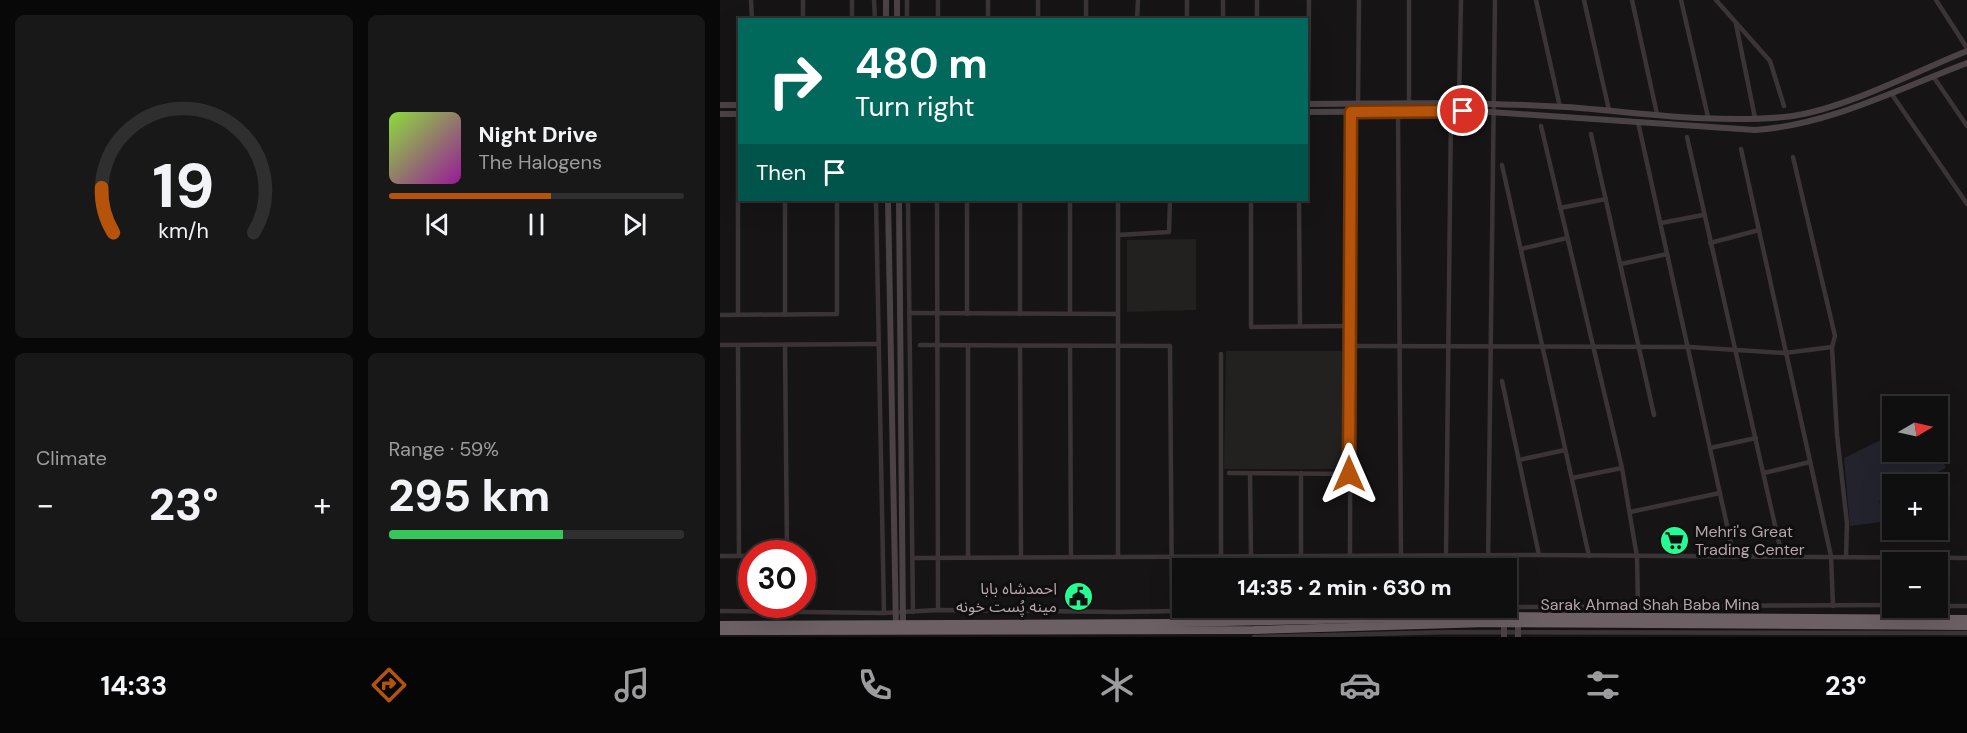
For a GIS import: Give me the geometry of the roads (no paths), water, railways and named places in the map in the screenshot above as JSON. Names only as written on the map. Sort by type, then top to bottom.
[{"type":"highway","name":"Sarak Ahmad Shah Baba Mina","points":[[1487,620],[1904,628],[1967,619]]},
{"type":"highway","points":[[720,625],[1254,630],[1487,620],[1504,631],[1967,626]]},
{"type":"highway","points":[[720,631],[753,634],[900,627]]},
{"type":"street","points":[[751,0],[752,18]]},
{"type":"street","points":[[803,0],[803,18]]},
{"type":"street","points":[[852,0],[852,18]]},
{"type":"street","points":[[874,0],[875,18]]},
{"type":"street","points":[[886,0],[886,18]]},
{"type":"street","points":[[897,0],[897,18]]},
{"type":"street","points":[[907,0],[907,18]]},
{"type":"street","points":[[938,0],[938,18]]},
{"type":"street","points":[[988,0],[988,18]]},
{"type":"street","points":[[1038,0],[1038,18]]},
{"type":"street","points":[[1086,0],[1086,18]]},
{"type":"street","points":[[1137,18],[1138,0]]},
{"type":"street","points":[[1187,0],[1187,18]]},
{"type":"street","points":[[1223,0],[1223,18]]},
{"type":"street","points":[[1257,0],[1257,18]]},
{"type":"street","points":[[1308,52],[1309,0]]},
{"type":"street","points":[[1358,103],[1359,0]]},
{"type":"street","points":[[1409,0],[1410,103]]},
{"type":"street","points":[[1459,102],[1461,0]]},
{"type":"street","points":[[1488,556],[1495,0]]},
{"type":"street","points":[[1536,0],[1560,107]]},
{"type":"street","points":[[1584,0],[1609,110]]},
{"type":"street","points":[[1632,0],[1657,114]]},
{"type":"street","points":[[1682,0],[1708,117]]},
{"type":"street","points":[[1716,0],[1770,61],[1784,106]]},
{"type":"street","points":[[1308,104],[1459,102],[1708,117],[1784,117],[1816,111],[1967,50],[1936,0]]},
{"type":"street","points":[[1735,22],[1755,118]]},
{"type":"street","points":[[1308,112],[1493,112],[1755,130],[1787,128],[1823,119],[1967,63]]},
{"type":"street","points":[[1933,76],[1967,126]]},
{"type":"street","points":[[1890,93],[1967,204]]},
{"type":"street","points":[[720,105],[738,105]]},
{"type":"street","points":[[1446,556],[1450,111]]},
{"type":"street","points":[[1350,556],[1351,112]]},
{"type":"street","points":[[1398,112],[1401,556]]},
{"type":"street","points":[[720,114],[738,114]]},
{"type":"street","points":[[1638,122],[1734,557]]},
{"type":"street","points":[[1542,126],[1622,468],[1637,557],[1638,607]]},
{"type":"street","points":[[1591,134],[1654,416]]},
{"type":"street","points":[[1687,137],[1733,351],[1756,438],[1782,556]]},
{"type":"street","points":[[1741,149],[1831,556],[1833,606]]},
{"type":"street","points":[[1793,157],[1835,336],[1832,347],[1837,435],[1847,523],[1846,557]]},
{"type":"street","points":[[1502,165],[1589,556]]},
{"type":"street","points":[[1560,208],[1606,199]]},
{"type":"street","points":[[738,315],[739,201]]},
{"type":"street","points":[[785,201],[785,315]]},
{"type":"street","points":[[720,315],[837,314],[837,201]]},
{"type":"street","points":[[876,201],[884,613]]},
{"type":"street","points":[[888,201],[895,613],[900,627]]},
{"type":"street","points":[[899,201],[903,612],[900,627]]},
{"type":"street","points":[[908,201],[914,612]]},
{"type":"street","points":[[937,201],[936,556],[938,610]]},
{"type":"street","points":[[967,201],[968,314]]},
{"type":"street","points":[[1020,201],[1020,314]]},
{"type":"street","points":[[1070,201],[1070,314]]},
{"type":"street","points":[[1118,201],[1118,556]]},
{"type":"street","points":[[1118,235],[1169,232],[1170,201]]},
{"type":"street","points":[[1251,201],[1250,325],[1253,327],[1350,326]]},
{"type":"street","points":[[1299,201],[1300,326]]},
{"type":"street","points":[[1661,223],[1703,215]]},
{"type":"street","points":[[1710,243],[1759,230]]},
{"type":"street","points":[[1521,249],[1567,238]]},
{"type":"street","points":[[1621,264],[1667,254]]},
{"type":"street","points":[[909,313],[1118,314]]},
{"type":"street","points":[[720,345],[878,344]]},
{"type":"street","points":[[738,345],[740,540]]},
{"type":"street","points":[[785,345],[787,540]]},
{"type":"street","points":[[816,612],[895,613],[938,610],[1172,611],[1170,347],[920,345]]},
{"type":"street","points":[[968,345],[968,556]]},
{"type":"street","points":[[1020,346],[1021,556]]},
{"type":"street","points":[[1070,346],[1071,556]]},
{"type":"street","points":[[1350,346],[1689,347],[1785,353],[1832,347]]},
{"type":"street","points":[[1221,354],[1221,557]]},
{"type":"street","points":[[1502,381],[1539,555]]},
{"type":"street","points":[[1710,448],[1756,438]]},
{"type":"street","points":[[1519,460],[1565,450]]},
{"type":"street","points":[[1764,473],[1810,462]]},
{"type":"street","points":[[1572,478],[1622,468]]},
{"type":"street","points":[[1250,473],[1251,556]]},
{"type":"street","points":[[1301,473],[1301,556]]},
{"type":"street","points":[[1229,474],[1349,474]]},
{"type":"street","points":[[1630,512],[1720,493]]},
{"type":"street","points":[[914,558],[936,556],[1539,555],[1967,558]]},
{"type":"street","points":[[720,556],[738,556]]},
{"type":"street","points":[[1517,607],[1882,605]]},
{"type":"street","points":[[1948,606],[1967,606]]},
{"type":"street","points":[[720,611],[738,611]]},
{"type":"street","points":[[1518,631],[1551,635],[1852,635],[1904,628],[1951,635],[1967,633]]},
{"type":"street","points":[[1254,637],[1504,631]]},
{"type":"place","name":"Mehri's Great Trading Center","points":[[1674,540]]},
{"type":"place","name":"احمدشاه بابا مینه پُست خونه","points":[[1078,597]]}]
